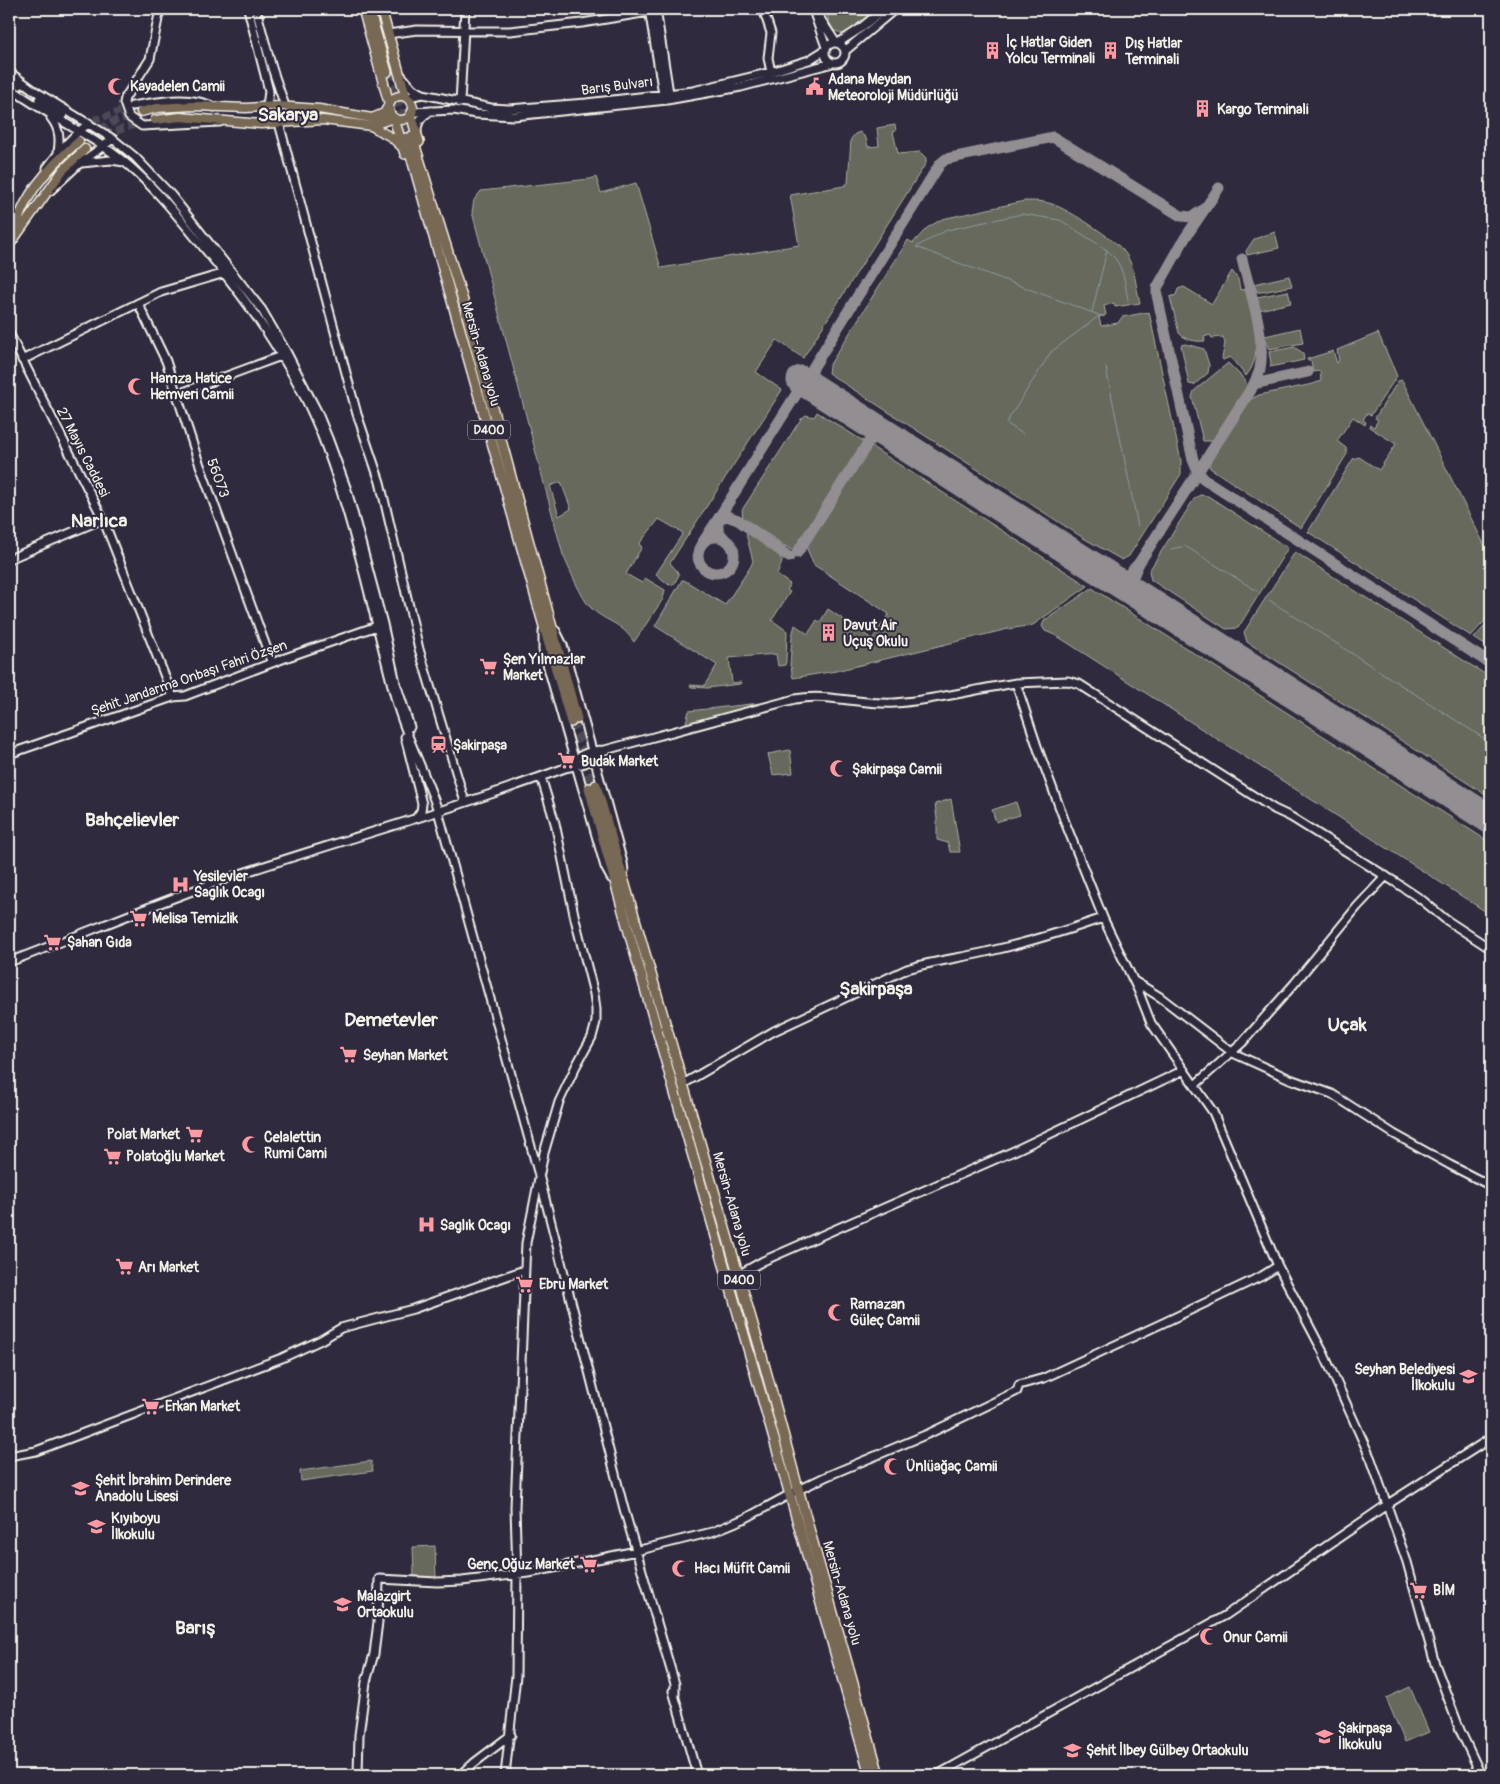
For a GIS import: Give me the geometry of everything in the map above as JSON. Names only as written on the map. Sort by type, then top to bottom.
[{"type":"highway","points":[[363,9],[391,71],[407,97]]},
{"type":"highway","points":[[369,9],[391,71]]},
{"type":"highway","points":[[374,9],[391,71]]},
{"type":"highway","points":[[381,9],[388,34],[391,71],[389,104]]},
{"type":"highway","points":[[408,139],[412,113]]},
{"type":"highway","points":[[394,118],[408,139]]},
{"type":"highway","name":"Mersin-Adana yolu","points":[[408,139],[463,290],[464,304],[574,721],[544,628],[464,342],[449,306],[408,139]]},
{"type":"highway","name":"Mersin-Adana yolu","points":[[593,786],[789,1495],[870,1775]]},
{"type":"highway","name":"Mersin-Adana yolu","points":[[621,887],[683,1084],[762,1357],[879,1775]]},
{"type":"main road","points":[[160,9],[150,59],[125,98],[124,103],[130,118],[142,126],[225,121]]},
{"type":"main road","points":[[248,9],[269,91],[268,124]]},
{"type":"main road","points":[[256,9],[272,68],[285,106],[282,123],[357,414],[380,482],[419,649],[465,802]]},
{"type":"main road","points":[[460,103],[465,9]]},
{"type":"main road","points":[[388,34],[417,30],[510,31],[582,23],[667,9]]},
{"type":"main road","points":[[763,9],[771,33],[768,58],[771,72]]},
{"type":"main road","points":[[813,9],[837,43],[845,51]]},
{"type":"main road","points":[[813,9],[826,48],[826,59],[834,63],[841,61],[845,51],[895,9]]},
{"type":"main road","name":"Barış Bulvarı","points":[[740,84],[809,60],[858,30],[884,9]]},
{"type":"main road","points":[[653,10],[666,95]]},
{"type":"main road","name":"Barış Bulvarı","points":[[412,113],[454,110],[476,114],[514,116],[740,84],[834,63]]},
{"type":"main road","points":[[391,71],[423,94]]},
{"type":"main road","points":[[9,72],[35,91],[113,138],[135,156],[170,195],[262,310],[317,411],[347,490],[383,624],[396,683],[409,726],[440,811],[539,1176],[633,1552],[675,1684],[675,1695],[697,1775]]},
{"type":"main road","points":[[9,77],[63,115]]},
{"type":"main road","points":[[10,90],[127,164],[164,200],[225,273],[263,326],[294,379],[315,422],[340,489],[422,804],[416,818]]},
{"type":"main road","name":"Barış Bulvarı","points":[[407,97],[423,94],[460,103],[509,109],[586,106]]},
{"type":"main road","points":[[141,112],[157,108],[285,106],[372,118],[384,113],[396,96],[407,97],[412,104],[412,113],[405,120],[394,118],[370,126]]},
{"type":"main road","points":[[132,106],[187,100],[205,102],[215,107]]},
{"type":"main road","points":[[389,104],[389,113],[394,118]]},
{"type":"main road","points":[[155,120],[180,117],[268,124],[323,120],[370,126],[391,137],[408,139],[421,118],[432,111]]},
{"type":"main road","points":[[48,114],[58,131],[58,152]]},
{"type":"main road","points":[[15,236],[23,208],[36,185],[58,152],[88,123]]},
{"type":"main road","points":[[44,197],[80,163],[113,138]]},
{"type":"main road","points":[[36,185],[57,161],[79,141]]},
{"type":"main road","points":[[9,246],[62,170],[85,149]]},
{"type":"main road","points":[[127,164],[135,156]]},
{"type":"main road","points":[[80,163],[111,160],[127,164]]},
{"type":"main road","points":[[9,208],[19,219]]},
{"type":"main road","points":[[23,208],[25,211],[32,213]]},
{"type":"main road","points":[[22,360],[161,292],[225,273]]},
{"type":"main road","name":"56073","points":[[138,303],[166,361],[197,457],[272,663]]},
{"type":"main road","name":"27 Mayıs Caddesi","points":[[9,333],[103,518],[172,697]]},
{"type":"main road","points":[[178,394],[281,356]]},
{"type":"main road","points":[[9,560],[103,518]]},
{"type":"main road","points":[[546,610],[563,645],[595,759],[623,864],[621,887]]},
{"type":"main road","name":"Şehit Jandarma Onbaşı Fahri Özşen","points":[[9,754],[172,697],[185,696],[377,626]]},
{"type":"main road","points":[[544,628],[543,650],[606,867],[621,887]]},
{"type":"main road","points":[[576,763],[592,750],[606,750],[805,697],[895,703],[1016,684],[1068,681],[1079,684],[1268,806],[1386,876],[1422,900],[1445,919],[1491,949]]},
{"type":"main road","points":[[1016,684],[1038,750],[1104,918],[1134,981],[1151,1024],[1195,1085],[1215,1117],[1278,1266],[1323,1352],[1371,1459],[1407,1562],[1434,1664],[1481,1775]]},
{"type":"main road","points":[[398,710],[440,811]]},
{"type":"main road","points":[[9,962],[185,893],[440,811],[541,777],[576,763],[595,759],[606,750]]},
{"type":"main road","points":[[505,1775],[516,1676],[517,1574],[515,1507],[524,1270],[529,1223],[539,1176],[560,1102],[576,1066],[592,1037],[596,1022],[596,1009],[555,823],[541,777]]},
{"type":"main road","points":[[1195,1085],[1233,1052],[1294,984],[1357,907],[1386,876]]},
{"type":"main road","points":[[683,1084],[774,1032],[907,969],[928,963],[985,953],[1104,918]]},
{"type":"main road","points":[[1134,981],[1160,996],[1233,1052],[1290,1079],[1332,1094],[1394,1134],[1491,1186]]},
{"type":"main road","points":[[738,1275],[763,1261],[1014,1151],[1184,1070]]},
{"type":"main road","points":[[358,1775],[359,1735],[366,1682],[374,1654],[378,1622],[379,1579],[450,1581],[528,1573],[633,1552],[712,1532],[746,1518],[798,1490],[854,1464],[934,1431],[1017,1391],[1019,1385],[1044,1378],[1262,1276],[1278,1266]]},
{"type":"main road","points":[[9,1456],[36,1451],[218,1384],[302,1350],[341,1328],[413,1309],[524,1270]]},
{"type":"main road","points":[[937,1775],[1226,1615],[1388,1504],[1491,1438]]},
{"type":"main road","points":[[461,1775],[510,1735]]},
{"type":"green space","points":[[824,9],[879,9],[845,35],[833,30]]},
{"type":"green space","points":[[895,125],[896,131],[893,132],[898,154],[920,152],[926,158],[926,163],[803,358],[777,340],[756,372],[782,390],[670,563],[679,575],[674,584],[669,585],[656,574],[683,533],[659,519],[639,544],[642,547],[626,574],[642,583],[645,578],[665,590],[663,599],[634,642],[624,630],[591,608],[583,597],[563,555],[472,212],[474,200],[481,191],[596,177],[601,193],[636,183],[661,268],[799,245],[790,195],[844,186],[848,183],[851,139],[860,132],[866,138],[868,147],[879,146],[877,128]],"holes":[[[561,482],[571,509],[559,516],[550,486]]]},
{"type":"green space","points":[[1025,201],[1038,201],[1060,207],[1103,233],[1126,254],[1133,271],[1140,303],[1115,307],[1114,303],[1104,306],[1106,315],[1099,317],[1101,326],[1118,323],[1122,317],[1149,312],[1181,461],[1181,474],[1129,556],[1122,560],[1085,539],[828,373],[829,366],[908,240],[913,243],[927,228],[942,219]]},
{"type":"green space","points":[[1275,232],[1279,248],[1247,255],[1246,251],[1254,239]]},
{"type":"green space","points":[[1232,271],[1238,279],[1240,290],[1246,289],[1255,334],[1255,356],[1252,367],[1246,376],[1230,357],[1223,360],[1225,343],[1223,337],[1212,338],[1210,335],[1204,337],[1205,341],[1198,341],[1187,339],[1179,333],[1170,297],[1176,295],[1178,289],[1184,287],[1212,304]]},
{"type":"green space","points":[[1289,276],[1292,286],[1257,292],[1254,284]]},
{"type":"green space","points":[[1288,291],[1291,303],[1259,310],[1257,297]]},
{"type":"green space","points":[[1300,328],[1303,343],[1269,349],[1265,336]]},
{"type":"green space","points":[[1378,333],[1397,376],[1371,415],[1367,413],[1363,420],[1366,422],[1365,425],[1353,417],[1337,441],[1346,448],[1347,454],[1301,528],[1210,468],[1209,464],[1251,399],[1259,395],[1321,381],[1320,371],[1313,372],[1311,361],[1307,359],[1333,351],[1337,363],[1339,361],[1337,350]]},
{"type":"green space","points":[[1185,344],[1204,349],[1209,365],[1208,373],[1194,385],[1189,384],[1181,345]]},
{"type":"green space","points":[[1294,347],[1303,353],[1304,360],[1270,367],[1269,352]]},
{"type":"green space","points":[[1228,363],[1245,380],[1247,386],[1212,441],[1203,441],[1192,397],[1194,391]]},
{"type":"green space","points":[[1402,380],[1491,558],[1491,614],[1471,636],[1308,532],[1353,459],[1359,457],[1379,470],[1396,444],[1369,427],[1370,425],[1374,427],[1378,420],[1375,418],[1398,381]]},
{"type":"green space","points":[[817,412],[863,441],[862,448],[796,547],[791,550],[743,518],[742,510],[801,419],[806,415],[814,417]]},
{"type":"green space","points":[[872,447],[1088,586],[1033,625],[1008,629],[836,671],[793,678],[790,666],[792,636],[795,625],[808,634],[817,620],[820,622],[828,609],[872,639],[889,614],[814,565],[807,549],[809,537],[867,450]]},
{"type":"green space","points":[[1200,495],[1208,496],[1288,548],[1238,628],[1226,629],[1151,580],[1149,571],[1194,499]]},
{"type":"green space","points":[[746,534],[749,534],[779,554],[782,562],[777,575],[790,584],[787,590],[790,592],[772,620],[787,631],[785,665],[778,666],[776,654],[729,658],[732,683],[741,682],[740,684],[707,688],[691,687],[690,685],[704,686],[717,665],[655,626],[682,580],[725,605],[753,561]]},
{"type":"green space","points":[[1295,552],[1491,678],[1491,798],[1247,642],[1244,632]]},
{"type":"green space","points":[[1092,588],[1491,843],[1491,915],[1057,636],[1045,631],[1042,626],[1044,621]]},
{"type":"green space","points":[[1491,619],[1491,649],[1474,638]]},
{"type":"green space","points":[[760,703],[735,712],[685,726],[689,711]]},
{"type":"green space","points":[[790,750],[793,773],[773,775],[768,754]]},
{"type":"green space","points":[[951,799],[960,852],[950,852],[948,843],[937,840],[935,804]]},
{"type":"green space","points":[[1016,802],[1020,815],[996,822],[992,810]]},
{"type":"green space","points":[[371,1461],[373,1471],[301,1481],[300,1471]]},
{"type":"green space","points":[[435,1546],[436,1578],[414,1577],[413,1547]]},
{"type":"green space","points":[[1410,1687],[1429,1732],[1405,1742],[1386,1698]]},
{"type":"waterway","points":[[1104,317],[916,247],[947,230],[1022,214],[1060,220],[1107,250]]},
{"type":"waterway","points":[[1092,312],[1107,250],[1120,267],[1128,300]]},
{"type":"waterway","points":[[1023,434],[1006,423],[1051,352],[1099,316]]},
{"type":"waterway","points":[[1106,368],[1138,526]]},
{"type":"waterway","points":[[1171,549],[1185,546],[1257,591]]},
{"type":"waterway","points":[[1269,600],[1491,743]]},
{"type":"taxiway","points":[[814,366],[940,164],[946,159],[1053,137],[1181,216],[1192,217],[1203,210]]},
{"type":"taxiway","points":[[1219,188],[1185,238],[1157,288],[1193,460],[1198,472],[1205,480],[1491,664]]},
{"type":"taxiway","points":[[1139,563],[1251,390],[1259,372],[1261,356],[1259,328],[1242,259]]},
{"type":"taxiway","points":[[718,519],[814,366],[813,381],[822,393],[806,387],[798,392]]},
{"type":"taxiway","points":[[1254,384],[1308,372]]},
{"type":"taxiway","points":[[797,553],[870,440],[878,436],[888,435]]},
{"type":"taxiway","points":[[718,519],[727,516],[738,520],[789,557]]},
{"type":"taxiway","points":[[703,542],[718,519],[718,531],[725,539]]},
{"type":"taxiway","points":[[716,537],[723,538],[729,542],[733,548],[734,555],[733,562],[729,568],[723,572],[716,573],[709,572],[703,568],[699,562],[698,555],[699,548],[703,542],[709,538],[716,537]]},
{"type":"taxiway","points":[[1109,576],[1121,579],[1129,574],[1139,563],[1132,583],[1137,594]]},
{"type":"runway","points":[[801,380],[1491,820]]},
{"type":"tunnel","points":[[392,70],[412,136]]},
{"type":"tunnel","points":[[391,86],[406,138]]},
{"type":"tunnel","points":[[63,115],[81,120],[90,120],[132,107]]},
{"type":"tunnel","points":[[79,141],[115,121],[141,112]]},
{"type":"tunnel","points":[[85,149],[101,138],[118,130],[155,120]]},
{"type":"tunnel","points":[[577,719],[596,785]]},
{"type":"tunnel","points":[[571,722],[589,788]]},
{"type":"place","name":"İç Hatlar Giden Yolcu Terminali","points":[[992,50]]},
{"type":"place","name":"Dış Hatlar Terminali","points":[[1111,51]]},
{"type":"place","name":"Kayadelen Camii","points":[[116,86]]},
{"type":"place","name":"Adana Meydan Meteoroloji Müdürlüğü","points":[[814,87]]},
{"type":"place","name":"Kargo Terminali","points":[[1203,109]]},
{"type":"place","name":"Hamza Hatice Hemveri Camii","points":[[136,386]]},
{"type":"place","name":"Davut Air Uçuş Okulu","points":[[829,633]]},
{"type":"place","name":"Şen Yılmazlar Market","points":[[489,667]]},
{"type":"place","name":"Şakirpaşa","points":[[439,745]]},
{"type":"place","name":"Budak Market","points":[[567,761]]},
{"type":"place","name":"Şakirpaşa Camii","points":[[838,769]]},
{"type":"place","name":"Yesilevler Saglık Ocagı","points":[[180,884]]},
{"type":"place","name":"Melisa Temizlik","points":[[138,918]]},
{"type":"place","name":"Şahan Gıda","points":[[53,942]]},
{"type":"place","name":"Seyhan Market","points":[[349,1055]]},
{"type":"place","name":"Polat Market","points":[[194,1134]]},
{"type":"place","name":"Celalettin Rumi Cami","points":[[250,1145]]},
{"type":"place","name":"Polatoğlu Market","points":[[112,1156]]},
{"type":"place","name":"Saglık Ocagı","points":[[426,1225]]},
{"type":"place","name":"Arı Market","points":[[124,1267]]},
{"type":"place","name":"Ebru Market","points":[[525,1284]]},
{"type":"place","name":"Ramazan Güleç Camii","points":[[836,1312]]},
{"type":"place","name":"Seyhan Belediyesi İlkokulu","points":[[1469,1377]]},
{"type":"place","name":"Erkan Market","points":[[151,1406]]},
{"type":"place","name":"Ünlüağaç Camii","points":[[892,1466]]},
{"type":"place","name":"Şehit İbrahim Derindere Anadolu Lisesi","points":[[81,1488]]},
{"type":"place","name":"Kıyıboyu İlkokulu","points":[[97,1526]]},
{"type":"place","name":"Genç Oğuz Market","points":[[589,1564]]},
{"type":"place","name":"Hacı Müfit Camii","points":[[680,1568]]},
{"type":"place","name":"BİM","points":[[1419,1590]]},
{"type":"place","name":"Malazgirt Ortaokulu","points":[[343,1604]]},
{"type":"place","name":"Onur Camii","points":[[1209,1637]]},
{"type":"place","name":"Şakirpaşa İlkokulu","points":[[1324,1736]]},
{"type":"place","name":"Şehit İlbey Gülbey Ortaokulu","points":[[1072,1750]]},
{"type":"district","name":"Sakarya","points":[[288,115]]},
{"type":"district","name":"Narlıca","points":[[99,521]]},
{"type":"district","name":"Bahçelievler","points":[[132,820]]},
{"type":"district","name":"Şakirpaşa","points":[[876,989]]},
{"type":"district","name":"Demetevler","points":[[391,1020]]},
{"type":"district","name":"Uçak","points":[[1347,1025]]},
{"type":"district","name":"Barış","points":[[195,1628]]}]
